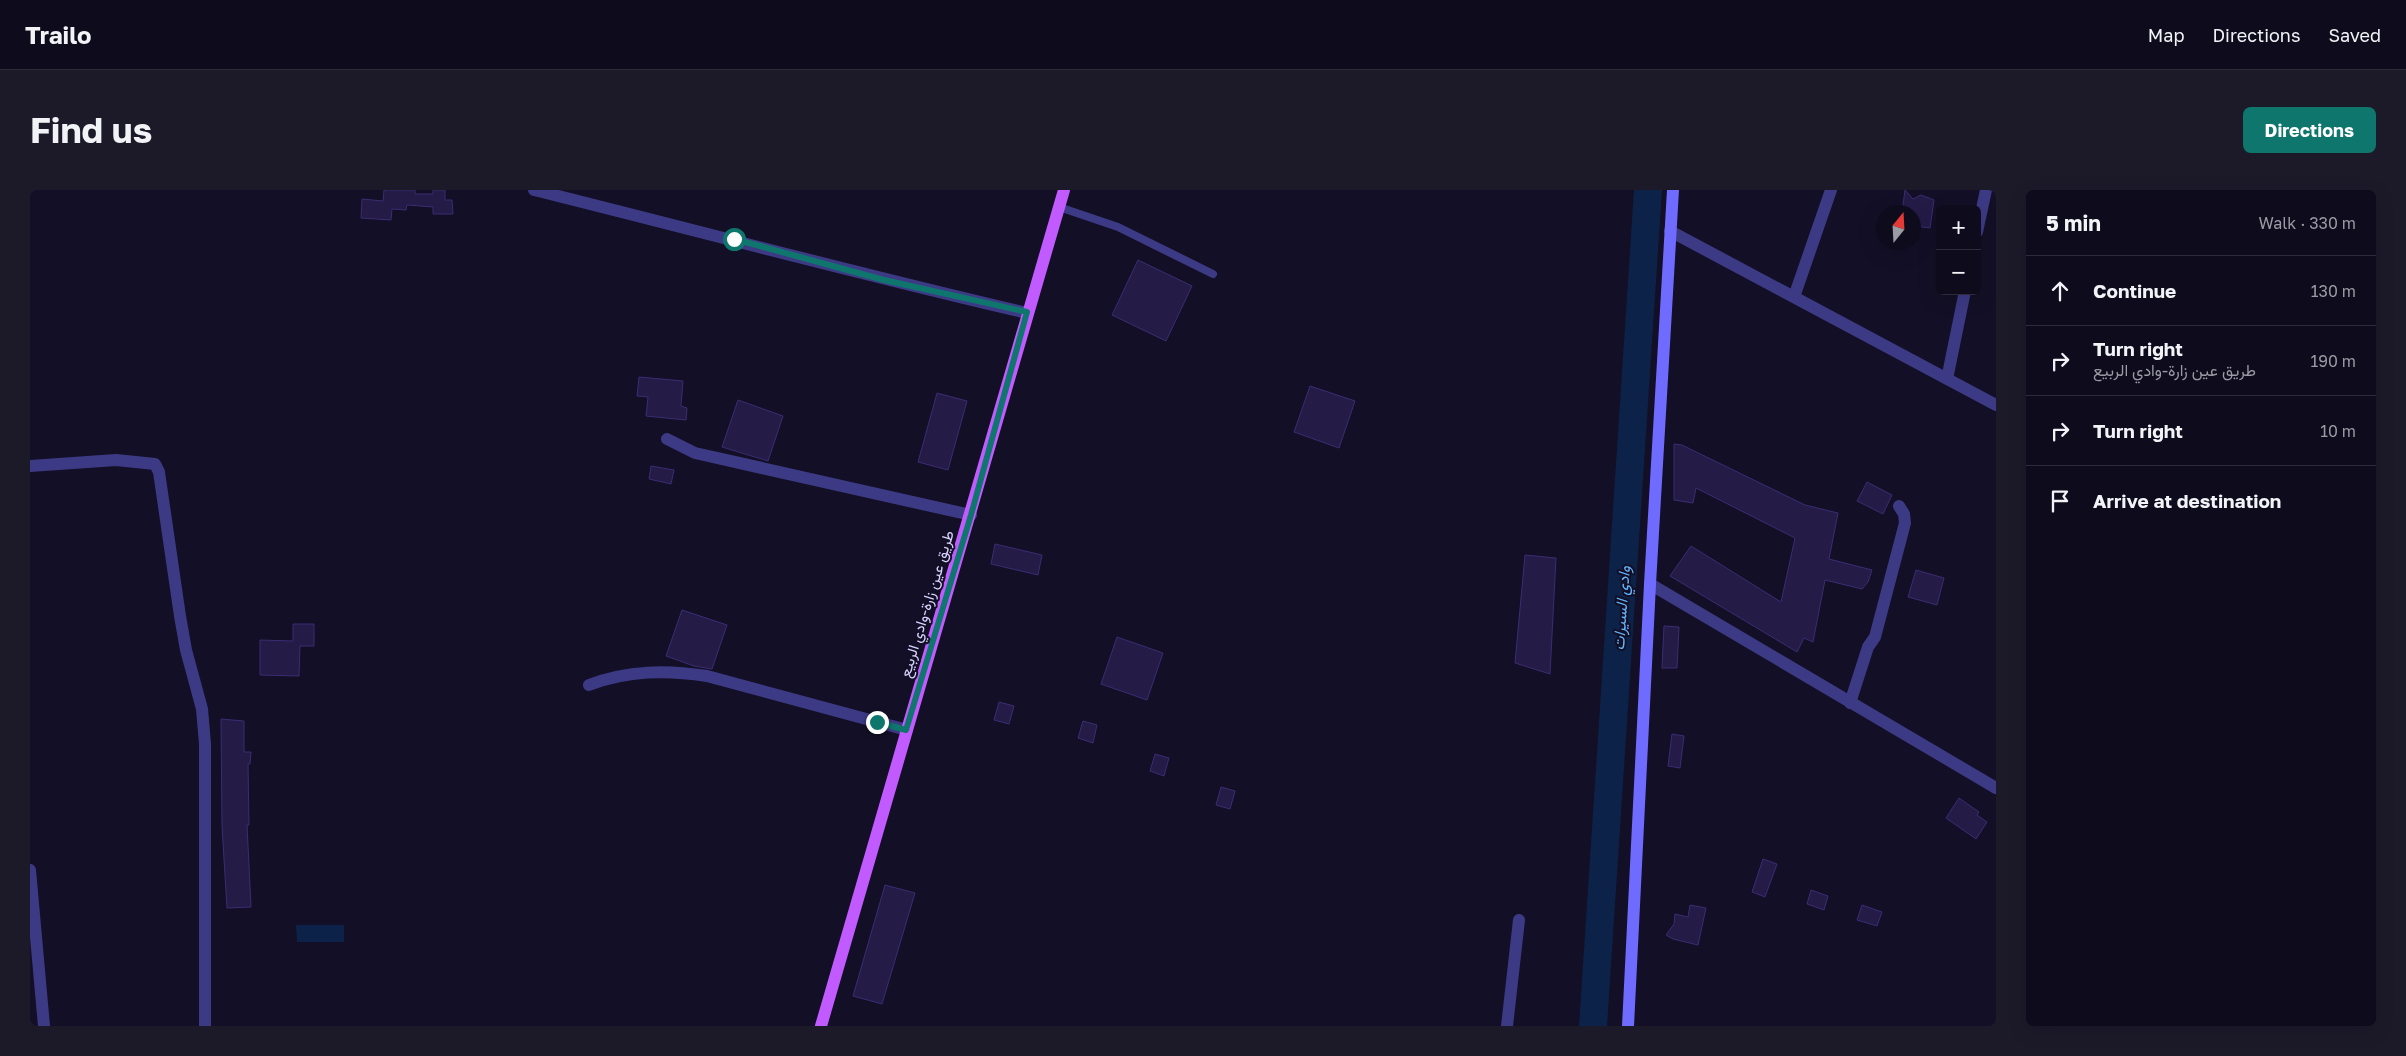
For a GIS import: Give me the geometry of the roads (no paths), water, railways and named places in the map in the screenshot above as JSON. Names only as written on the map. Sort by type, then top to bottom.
[{"type":"main road","name":"طريق عين زارة-وادي الربيع","points":[[821,1026],[1064,190]]},
{"type":"main road","points":[[1628,1026],[1650,584],[1673,190]]},
{"type":"street","points":[[534,190],[734,239],[884,280],[1027,312]]},
{"type":"street","points":[[1794,297],[1831,190]]},
{"type":"street","points":[[1981,213],[1986,190]]},
{"type":"street","points":[[1670,231],[1996,405]]},
{"type":"street","points":[[1947,379],[1964,295]]},
{"type":"street","points":[[667,439],[695,453],[971,515]]},
{"type":"street","points":[[30,466],[116,460],[155,464],[159,472],[186,650],[201,700],[205,744],[205,1026]]},
{"type":"street","points":[[1850,703],[1868,648],[1875,637],[1903,532],[1904,514],[1899,506]]},
{"type":"street","points":[[1650,584],[1996,788]]},
{"type":"street","points":[[589,685],[608,678],[675,671],[707,676],[906,730]]},
{"type":"street","points":[[30,870],[44,1026]]},
{"type":"street","points":[[1507,1026],[1518,920]]},
{"type":"lane","points":[[1059,207],[1085,214],[1118,227],[1213,274]]},
{"type":"water","points":[[296,925],[344,925],[344,942],[297,942]]},
{"type":"waterway","name":"وادي السيرات","points":[[1593,1026],[1648,190]]}]
